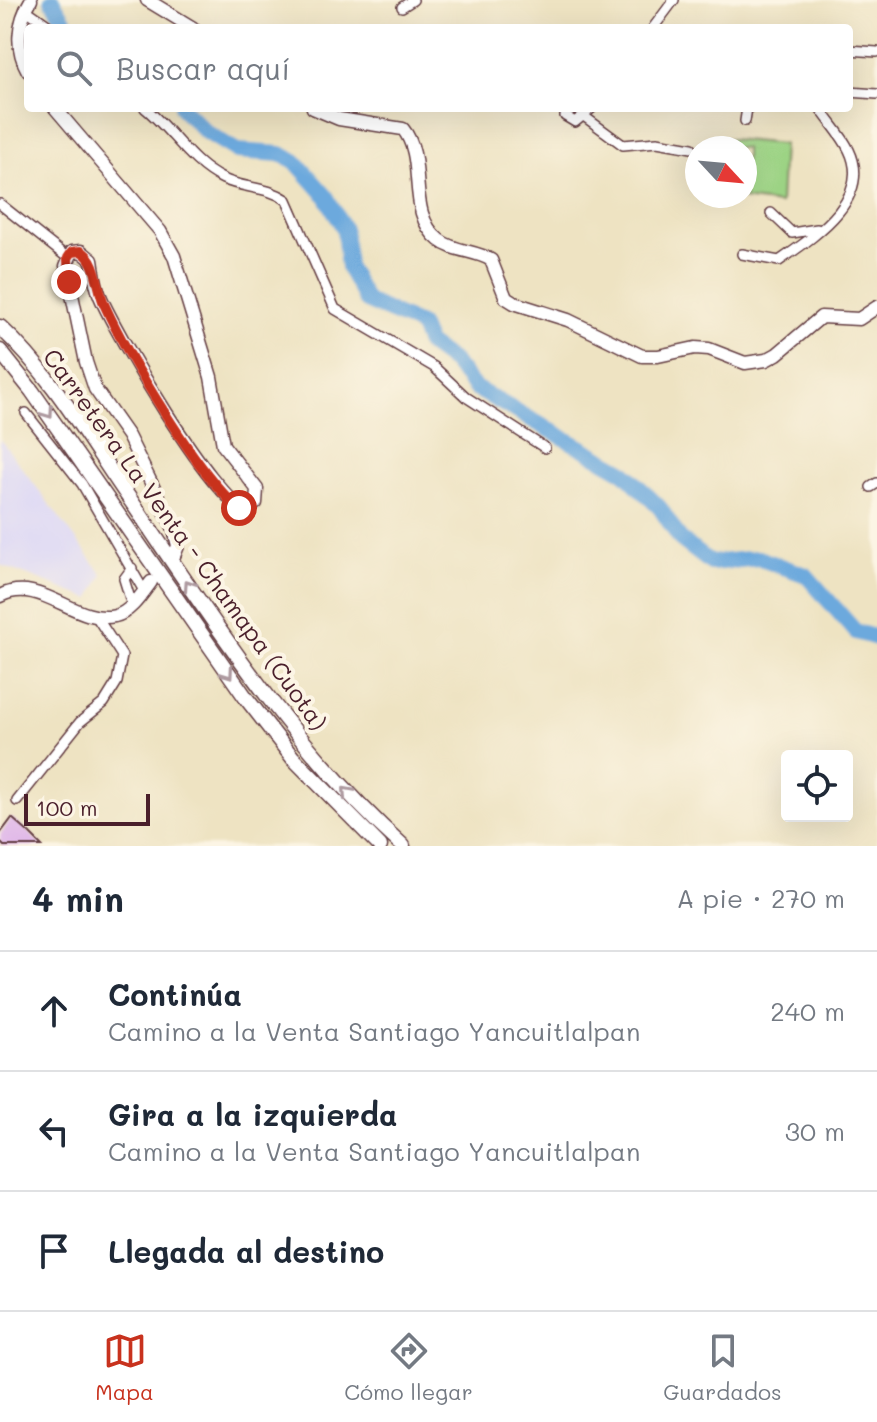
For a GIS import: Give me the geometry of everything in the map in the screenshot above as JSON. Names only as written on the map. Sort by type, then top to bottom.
[{"type":"highway","name":"Carretera La Venta - Chamapa (Cuota)","points":[[0,327],[48,379],[257,684],[356,802],[403,846]]},
{"type":"highway","name":"Carretera La Venta - Chamapa (Cuota)","points":[[0,351],[32,391],[246,698],[293,758],[380,846]]},
{"type":"main road","points":[[147,0],[186,24]]},
{"type":"main road","points":[[24,59],[18,41],[28,4]]},
{"type":"main road","points":[[58,112],[160,231],[174,256],[211,377],[223,445],[257,489],[252,507],[239,508],[232,502],[173,423],[108,313],[98,292],[92,260],[81,251],[72,252],[68,258],[77,323],[95,389],[128,436],[174,529],[178,546],[174,556]]},
{"type":"main road","points":[[322,112],[339,119],[403,129],[414,154],[421,207],[427,225],[437,239],[491,260],[506,298],[568,320],[642,356],[695,348],[755,363],[777,354],[821,317],[859,319],[877,307]]},
{"type":"main road","points":[[0,596],[27,591],[96,616],[116,616],[132,605],[148,586]]},
{"type":"street","points":[[402,7],[413,0]]},
{"type":"street","points":[[657,24],[674,0]]},
{"type":"street","points":[[28,4],[48,24]]},
{"type":"street","points":[[853,50],[877,52]]},
{"type":"street","points":[[853,92],[877,94]]},
{"type":"street","points":[[149,112],[181,146],[222,179],[273,190],[287,200],[335,309],[348,320],[434,367],[466,397],[545,448]]},
{"type":"street","points":[[565,116],[575,122],[589,112]]},
{"type":"street","points":[[745,121],[746,112]]},
{"type":"street","points":[[742,254],[779,261],[823,226],[851,197],[858,177],[849,148],[823,112]]},
{"type":"street","points":[[585,117],[623,145],[657,142],[685,147]]},
{"type":"street","points":[[0,204],[68,258]]},
{"type":"street","points":[[771,213],[792,233],[801,234],[823,226]]},
{"type":"street","points":[[26,413],[82,484],[132,568],[148,586]]},
{"type":"street","points":[[132,568],[124,579],[132,605]]},
{"type":"street","points":[[17,801],[80,722],[104,703],[117,682],[122,656],[96,616]]},
{"type":"shaded area","points":[[0,439],[103,575],[90,599],[0,565]]},
{"type":"green space","points":[[757,142],[783,144],[780,204],[757,201]]},
{"type":"building","points":[[12,818],[42,846],[4,846],[0,842],[0,834]]},
{"type":"waterway","points":[[52,0],[67,24]]},
{"type":"waterway","points":[[186,112],[206,132],[237,151],[280,154],[295,161],[326,196],[344,229],[348,267],[366,301],[420,325],[428,344],[453,362],[475,388],[623,471],[660,508],[680,539],[711,563],[758,558],[806,575],[856,632],[877,638]]},
{"type":"route","points":[[69,282],[68,258],[72,252],[81,251],[92,260],[98,292],[108,313],[173,423],[216,483],[239,508]]}]
